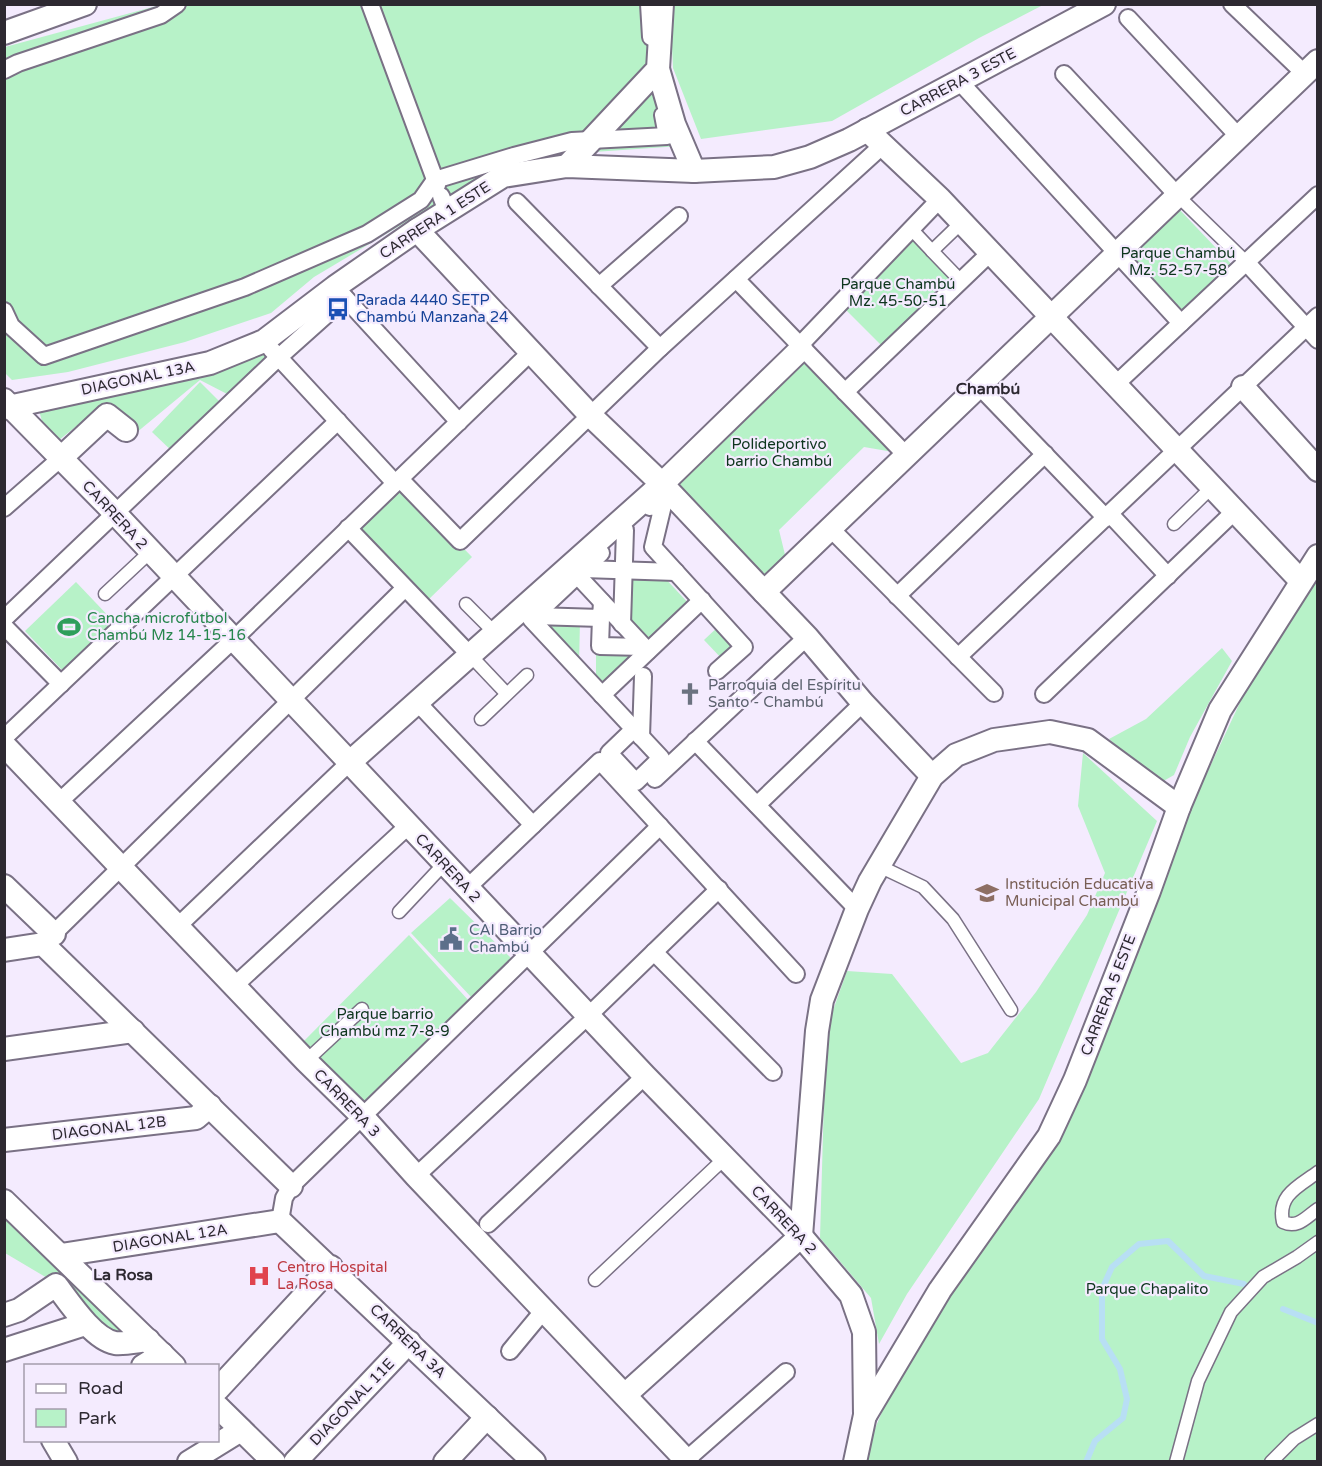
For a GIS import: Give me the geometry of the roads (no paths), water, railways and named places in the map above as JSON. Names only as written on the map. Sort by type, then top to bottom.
[{"type":"street","points":[[4,70],[18,63],[161,15],[177,4]]},
{"type":"street","points":[[370,4],[440,193]]},
{"type":"street","points":[[4,311],[11,326],[44,356],[245,287],[367,234],[421,200],[514,156],[572,141],[667,136],[652,52],[649,4]]},
{"type":"street","points":[[662,4],[658,69],[674,124],[694,171]]},
{"type":"street","name":"CARRERA 3 ESTE","points":[[810,157],[849,140],[875,137],[960,82],[1104,4]]},
{"type":"street","points":[[764,592],[1311,68],[1232,4]]},
{"type":"street","points":[[4,33],[71,7]]},
{"type":"street","points":[[1128,18],[1239,137]]},
{"type":"street","points":[[567,166],[658,69]]},
{"type":"street","points":[[1064,74],[1178,196]]},
{"type":"street","points":[[960,82],[1181,323]]},
{"type":"street","points":[[4,619],[114,514],[271,349],[397,481],[460,541],[660,348],[736,279],[875,137],[940,199],[1301,581]]},
{"type":"street","name":"CARRERA 1 ESTE","points":[[271,349],[417,230],[440,193],[503,176],[567,166],[694,171],[774,167],[810,157]]},
{"type":"street","points":[[1116,384],[1317,195]]},
{"type":"street","points":[[178,926],[349,763],[662,484],[800,347],[940,199]]},
{"type":"street","points":[[517,202],[660,348]]},
{"type":"street","points":[[599,286],[679,216]]},
{"type":"street","points":[[417,230],[590,415],[662,484],[807,637],[863,703],[932,776]]},
{"type":"street","points":[[845,392],[990,253]]},
{"type":"street","points":[[958,657],[1243,387],[1314,328],[1246,262]]},
{"type":"street","points":[[736,279],[906,455]]},
{"type":"street","points":[[340,292],[459,422]]},
{"type":"street","name":"DIAGONAL 13A","points":[[6,405],[271,349]]},
{"type":"street","points":[[59,802],[233,640],[531,352]]},
{"type":"street","points":[[979,386],[1168,576]]},
{"type":"street","points":[[1243,387],[1317,470]]},
{"type":"street","name":"CARRERA 2","points":[[6,405],[61,458],[645,1076],[801,1236],[851,1294],[864,1332],[865,1415]]},
{"type":"street","points":[[4,508],[107,415],[126,430]]},
{"type":"street","points":[[4,738],[338,421]]},
{"type":"street","points":[[897,596],[1045,454]]},
{"type":"street","points":[[643,676],[638,733],[531,619],[625,530],[655,503],[663,499],[665,504],[653,548],[744,646],[717,671]]},
{"type":"street","points":[[1044,694],[1236,510]]},
{"type":"street","points":[[348,528],[470,655]]},
{"type":"street","points":[[830,528],[994,693]]},
{"type":"street","points":[[622,624],[625,530]]},
{"type":"street","name":"CARRERA 5 ESTE","points":[[865,1415],[940,1290],[1050,1136],[1075,1080],[1149,891],[1179,807],[1220,710],[1317,556]]},
{"type":"street","points":[[576,576],[624,571],[676,572]]},
{"type":"street","points":[[576,576],[601,610],[622,624],[646,649]]},
{"type":"street","points":[[568,617],[576,576]]},
{"type":"street","points":[[4,950],[49,939],[405,588]]},
{"type":"street","points":[[607,700],[646,649],[702,600]]},
{"type":"street","points":[[534,616],[568,617],[601,610]]},
{"type":"street","points":[[601,610],[600,646],[646,649]]},
{"type":"street","points":[[4,626],[61,684]]},
{"type":"street","points":[[634,798],[807,637]]},
{"type":"street","points":[[607,700],[642,707]]},
{"type":"street","points":[[418,703],[533,825]]},
{"type":"street","points":[[757,806],[863,703]]},
{"type":"street","points":[[625,1395],[801,1236],[822,1000],[857,909],[879,866],[932,776],[956,755],[994,740],[1050,732],[1088,740],[1179,807]]},
{"type":"street","points":[[695,741],[857,909]]},
{"type":"street","name":"CARRERA 3","points":[[4,745],[234,986],[363,1117],[687,1460]]},
{"type":"street","points":[[467,888],[600,761],[796,974]]},
{"type":"street","points":[[234,986],[408,826]]},
{"type":"street","points":[[280,1221],[284,1198],[291,1186],[660,826]]},
{"type":"street","points":[[4,886],[133,1031],[291,1186]]},
{"type":"street","points":[[417,1176],[588,1016],[719,889]]},
{"type":"street","points":[[654,952],[773,1072]]},
{"type":"street","points":[[4,1049],[133,1031]]},
{"type":"street","points":[[488,1224],[645,1076]]},
{"type":"street","name":"DIAGONAL 12B","points":[[4,1140],[196,1118],[210,1106]]},
{"type":"street","points":[[4,1201],[162,1353]]},
{"type":"street","name":"DIAGONAL 12A","points":[[61,1255],[280,1221]]},
{"type":"street","name":"CARRERA 3A","points":[[280,1221],[534,1461]]},
{"type":"street","points":[[219,1388],[331,1267]]},
{"type":"street","points":[[4,1315],[19,1310],[56,1285],[85,1324],[112,1342],[162,1353]]},
{"type":"street","points":[[510,1350],[539,1316]]},
{"type":"street","points":[[4,1350],[85,1324]]},
{"type":"street","name":"DIAGONAL 11E","points":[[296,1461],[409,1342]]},
{"type":"street","points":[[144,1364],[162,1353]]},
{"type":"street","points":[[687,1460],[786,1372]]},
{"type":"street","points":[[219,1408],[274,1461]]},
{"type":"street","points":[[855,1461],[865,1415]]},
{"type":"street","points":[[445,1461],[487,1417]]},
{"type":"street","points":[[189,1461],[241,1430]]},
{"type":"street","points":[[54,1442],[66,1461]]},
{"type":"lane","points":[[1178,196],[1246,262]]},
{"type":"lane","points":[[932,251],[961,223]]},
{"type":"lane","points":[[916,234],[958,278]]},
{"type":"lane","points":[[1174,524],[1213,486]]},
{"type":"lane","points":[[105,594],[150,552]]},
{"type":"lane","points":[[466,604],[495,633]]},
{"type":"lane","points":[[470,655],[507,693]]},
{"type":"lane","points":[[481,719],[527,675]]},
{"type":"lane","points":[[399,912],[444,864]]},
{"type":"lane","points":[[879,866],[923,888],[953,919],[1011,1010]]},
{"type":"lane","points":[[306,1060],[362,1009]]},
{"type":"lane","points":[[596,1280],[725,1158]]},
{"type":"lane","points":[[1317,1172],[1285,1197],[1281,1213],[1283,1222],[1290,1225],[1298,1224],[1317,1209]]},
{"type":"lane","points":[[1176,1461],[1198,1381],[1230,1312],[1263,1277],[1317,1242]]},
{"type":"lane","points":[[1271,1461],[1294,1439],[1317,1424]]},
{"type":"waterway","points":[[1086,1462],[1095,1441],[1123,1418],[1127,1399],[1120,1369],[1102,1339],[1102,1289],[1112,1267],[1139,1244],[1168,1241],[1204,1276],[1244,1284]]},
{"type":"waterway","points":[[1283,1309],[1318,1323]]},
{"type":"place","name":"Parada 4440 SETP Chambú Manzana 24","points":[[338,309]]},
{"type":"place","name":"Cancha microfútbol Chambú Mz 14-15-16","points":[[69,627]]},
{"type":"place","name":"Parroquia del Espíritu Santo - Chambú","points":[[690,694]]},
{"type":"place","name":"Institución Educativa Municipal Chambú","points":[[987,893]]},
{"type":"place","name":"CAI Barrio Chambú","points":[[451,939]]},
{"type":"place","name":"Centro Hospital La Rosa","points":[[259,1276]]},
{"type":"district","name":"Chambú","points":[[988,388]]},
{"type":"district","name":"La Rosa","points":[[123,1274]]},
{"type":"park label","name":"Parque Chambú Mz. 52-57-58","points":[[1178,262]]},
{"type":"park label","name":"Parque Chambú Mz. 45-50-51","points":[[898,292]]},
{"type":"park label","name":"Polideportivo barrio Chambú","points":[[779,452]]},
{"type":"park label","name":"Parque barrio Chambú mz 7-8-9","points":[[385,1022]]},
{"type":"park label","name":"Parque Chapalito","points":[[1147,1289]]}]
